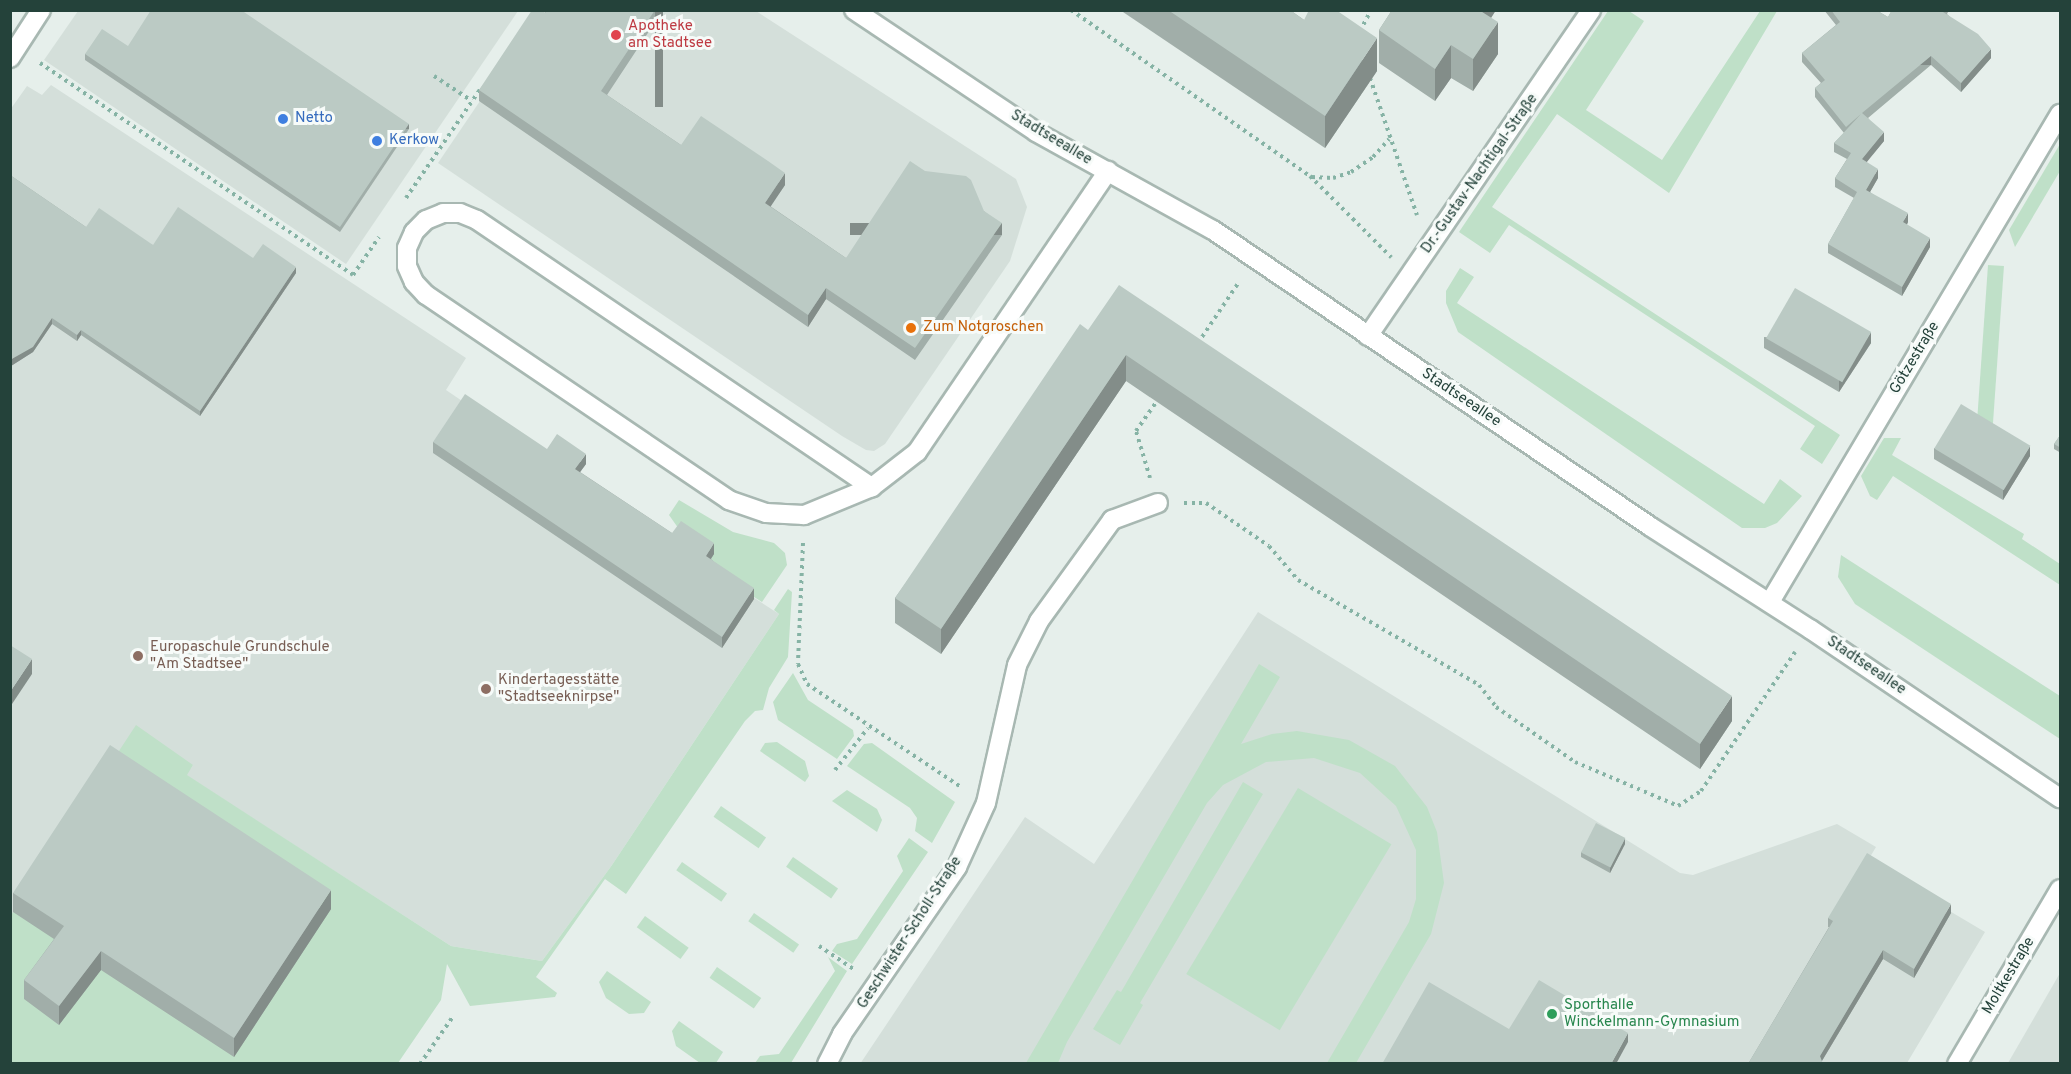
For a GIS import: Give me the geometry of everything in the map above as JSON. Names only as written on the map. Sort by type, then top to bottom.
[{"type":"street","points":[[14,53],[41,10]]},
{"type":"street","name":"Stadtseeallee","points":[[854,10],[1036,132],[1173,206],[1651,527],[1810,628],[2061,798]]},
{"type":"street","name":"Dr.-Gustav-Nachtigal-Straße","points":[[1368,336],[1591,10]]},
{"type":"street","name":"Götzestraße","points":[[1770,602],[2061,114]]},
{"type":"street","points":[[872,487],[477,220],[460,213],[443,213],[426,220],[414,232],[407,248],[407,266],[414,282],[426,295],[729,500],[766,513],[804,515],[872,487],[917,452],[1108,171]]},
{"type":"street","name":"Geschwister-Scholl-Straße","points":[[827,1064],[842,1034],[878,986],[957,867],[986,803],[1017,665],[1039,621],[1112,520],[1158,503]]},
{"type":"street","name":"Moltkestraße","points":[[1957,1064],[2061,889]]},
{"type":"path","points":[[1071,10],[1310,176],[1370,239],[1410,272]]},
{"type":"path","points":[[1357,36],[1371,10]]},
{"type":"path","points":[[14,53],[353,274],[386,227]]},
{"type":"path","points":[[1368,70],[1420,221],[1438,236]]},
{"type":"path","points":[[434,76],[472,101]]},
{"type":"path","points":[[399,208],[484,83]]},
{"type":"path","points":[[1310,176],[1334,178],[1351,172],[1373,157],[1390,138]]},
{"type":"path","points":[[1196,345],[1254,259]]},
{"type":"path","points":[[1156,402],[1136,431],[1158,503],[1206,503],[1269,546],[1298,580],[1479,685],[1496,707],[1575,762],[1678,806],[1701,791],[1810,628]]},
{"type":"path","points":[[804,515],[798,664],[807,684],[868,728],[986,803]]},
{"type":"path","points":[[835,770],[868,728]]},
{"type":"path","points":[[819,946],[878,986]]},
{"type":"path","points":[[420,1064],[452,1018]]},
{"type":"shaded area","points":[[78,11],[518,11],[346,264],[44,60]]},
{"type":"shaded area","points":[[541,11],[756,11],[1016,179],[1027,207],[1010,261],[885,444],[874,451],[866,450],[842,436],[438,163]]},
{"type":"shaded area","points":[[51,85],[466,358],[446,390],[673,544],[714,554],[753,597],[779,614],[612,865],[542,961],[451,946],[186,775],[193,765],[110,764],[11,917],[10,110],[27,86],[42,95]]},
{"type":"shaded area","points":[[1258,612],[1680,873],[1693,875],[1837,824],[1876,847],[1867,862],[1985,932],[1907,1063],[860,1064],[1025,817],[1094,864]]},
{"type":"shaded area","points":[[2060,973],[2060,1063],[2008,1063]]},
{"type":"green space","points":[[1608,11],[1629,11],[1644,21],[1586,110],[1662,160],[1760,11],[1777,11],[1669,193],[1557,114],[1492,207],[1840,435],[1822,464],[1800,449],[1815,426],[1509,225],[1490,253],[1459,232]]},
{"type":"green space","points":[[2060,144],[2060,171],[2015,247],[2009,230]]},
{"type":"green space","points":[[1988,265],[2004,266],[1993,424],[1977,423]]},
{"type":"green space","points":[[1460,268],[1474,277],[1457,303],[1764,504],[1780,479],[1802,496],[1777,523],[1765,528],[1742,528],[1458,332],[1446,303],[1446,291]]},
{"type":"green space","points":[[1884,438],[1901,438],[1892,455],[2024,534],[2022,539],[2060,564],[2060,585],[1893,476],[1877,500],[1870,496],[1861,476]]},
{"type":"green space","points":[[679,500],[733,532],[774,543],[785,553],[787,565],[762,602],[705,566],[669,515]]},
{"type":"green space","points":[[1841,555],[2060,696],[2060,739],[1855,604],[1838,577]]},
{"type":"green space","points":[[788,589],[792,592],[788,657],[769,688],[763,710],[755,711],[745,721],[626,894],[605,879],[536,977],[557,993],[555,997],[470,1006],[447,964],[441,1000],[398,1063],[11,1063],[10,917],[136,725],[193,765],[187,775],[451,946],[542,961],[612,865],[779,614],[774,610]]},
{"type":"green space","points":[[1259,664],[1280,677],[1241,744],[1272,734],[1297,731],[1349,740],[1395,766],[1427,807],[1437,832],[1444,883],[1431,934],[1356,1063],[1327,1063],[1409,922],[1416,899],[1416,850],[1396,806],[1360,773],[1314,758],[1266,762],[1223,785],[1207,803],[1067,1042],[1058,1063],[1026,1063]]},
{"type":"green space","points":[[793,673],[808,700],[853,730],[854,736],[837,759],[778,720],[773,702]]},
{"type":"green space","points":[[777,742],[805,761],[809,776],[805,782],[760,751],[765,743]]},
{"type":"green space","points":[[872,743],[955,802],[932,843],[915,831],[917,818],[910,808],[847,766],[864,744]]},
{"type":"green space","points":[[1243,782],[1263,794],[1140,1003],[1143,1005],[1120,1045],[1093,1029],[1117,990],[1121,992]]},
{"type":"green space","points":[[1298,788],[1391,844],[1280,1030],[1186,974]]},
{"type":"green space","points":[[847,790],[877,809],[882,820],[877,832],[832,801]]},
{"type":"green space","points":[[721,806],[766,838],[759,848],[714,817]]},
{"type":"green space","points":[[909,838],[928,852],[852,964],[832,951],[837,944],[857,939],[903,871],[897,856]]},
{"type":"green space","points":[[793,857],[838,889],[831,898],[786,867]]},
{"type":"green space","points":[[682,862],[727,894],[721,902],[676,870]]},
{"type":"green space","points":[[754,913],[799,945],[793,953],[748,921]]},
{"type":"green space","points":[[645,916],[689,948],[680,959],[637,927]]},
{"type":"green space","points":[[828,957],[847,971],[791,1063],[755,1063],[760,1056],[779,1054],[835,971]]},
{"type":"green space","points":[[717,967],[761,998],[754,1009],[710,978]]},
{"type":"green space","points":[[607,971],[651,1002],[644,1013],[629,1014],[606,998],[599,982]]},
{"type":"green space","points":[[679,1021],[723,1052],[716,1063],[700,1063],[676,1046],[672,1031]]},
{"type":"building","name":"Netto","points":[[151,10],[241,10],[409,124],[340,227],[85,54],[102,29],[128,46]]},
{"type":"building","points":[[532,10],[542,10],[545,13],[547,10],[655,10],[601,91],[681,145],[701,116],[768,161],[785,173],[765,203],[846,258],[910,161],[925,171],[966,176],[971,180],[984,211],[1002,223],[915,348],[826,288],[808,315],[479,90]]},
{"type":"building","points":[[1168,10],[1290,10],[1304,20],[1309,10],[1336,10],[1377,38],[1325,116]]},
{"type":"building","points":[[1392,10],[1479,10],[1498,22],[1473,59],[1451,45],[1435,69],[1379,30]]},
{"type":"building","points":[[1831,10],[1876,10],[1888,17],[1892,10],[1944,10],[1943,12],[1978,34],[1991,49],[1961,83],[1931,56],[1862,113],[1884,132],[1862,159],[1878,169],[1866,190],[1908,213],[1903,222],[1930,238],[1902,287],[1828,244],[1857,192],[1835,178],[1851,153],[1834,143],[1861,114],[1846,127],[1815,88],[1825,80],[1802,53],[1840,22]]},
{"type":"building","points":[[10,175],[86,227],[99,208],[153,245],[178,207],[253,258],[263,244],[296,267],[200,411],[81,330],[77,335],[52,318],[33,347],[10,360]]},
{"type":"building","points":[[1119,285],[1732,696],[1700,744],[1126,355],[941,629],[895,598],[1080,324],[1088,330]]},
{"type":"building","points":[[1795,288],[1871,332],[1842,382],[1766,338]]},
{"type":"building","points":[[465,394],[547,449],[557,434],[586,454],[575,469],[672,533],[681,521],[714,543],[706,556],[754,588],[722,637],[433,442]]},
{"type":"building","points":[[1961,404],[2030,446],[2004,490],[1934,449]]},
{"type":"building","points":[[2061,434],[2061,448],[2054,444]]},
{"type":"building","points":[[10,645],[32,659],[10,692]]},
{"type":"building","points":[[110,745],[331,890],[234,1038],[101,951],[59,1006],[24,980],[64,926],[13,893]]},
{"type":"building","points":[[1596,823],[1625,838],[1610,867],[1581,852]]},
{"type":"building","points":[[1867,853],[1951,904],[1914,969],[1883,950],[1820,1056],[1823,1064],[1748,1064],[1833,921],[1828,918]]},
{"type":"building","name":"Sporthalle Winckelmann-Gymnasium","points":[[1539,980],[1628,1033],[1611,1064],[1382,1064],[1429,982],[1509,1029]]},
{"type":"place","name":"Apotheke am Stadtsee","points":[[616,35]]},
{"type":"place","name":"Netto","points":[[283,119]]},
{"type":"place","name":"Kerkow","points":[[377,141]]},
{"type":"place","name":"Zum Notgroschen","points":[[911,328]]},
{"type":"place","name":"Europaschule Grundschule \"Am Stadtsee\"","points":[[138,656]]},
{"type":"place","name":"Kindertagesstätte \"Stadtseeknirpse\"","points":[[486,689]]},
{"type":"place","name":"Sporthalle Winckelmann-Gymnasium","points":[[1552,1014]]}]
